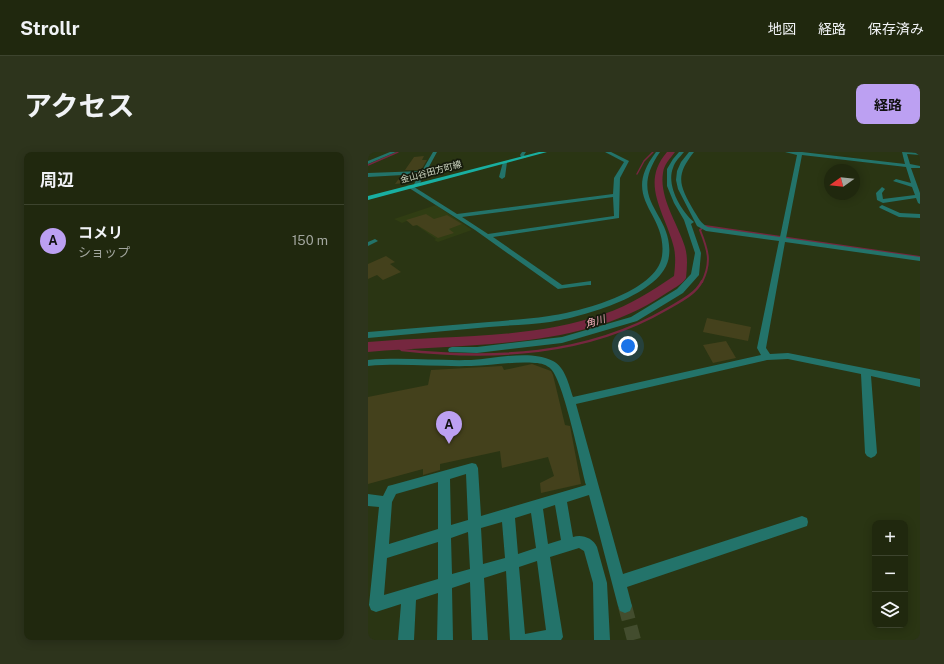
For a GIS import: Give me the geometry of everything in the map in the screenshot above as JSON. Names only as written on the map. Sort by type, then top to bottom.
[{"type":"main road","name":"金山谷田方町線","points":[[368,198],[505,162],[524,154],[545,152]]},
{"type":"street","points":[[368,163],[394,152]]},
{"type":"street","points":[[417,184],[435,152]]},
{"type":"street","points":[[486,236],[617,217],[617,178],[627,161],[607,152]]},
{"type":"street","points":[[368,335],[550,319],[575,313],[621,298],[646,284],[663,266],[666,249],[662,230],[648,204],[644,182],[648,166],[658,152]]},
{"type":"street","points":[[452,350],[477,350],[555,341],[634,319],[680,292],[695,275],[698,253],[687,220],[668,185],[671,167],[682,152]]},
{"type":"street","points":[[692,152],[685,158],[679,170],[678,181],[680,190],[700,226]]},
{"type":"street","points":[[787,152],[920,167]]},
{"type":"street","points":[[822,156],[827,152]]},
{"type":"street","points":[[882,189],[879,193],[880,200],[883,201],[919,199],[905,152],[920,154]]},
{"type":"street","points":[[767,358],[761,348],[800,153]]},
{"type":"street","points":[[502,177],[505,162]]},
{"type":"street","points":[[368,175],[423,172]]},
{"type":"street","points":[[896,181],[916,186]]},
{"type":"street","points":[[409,186],[561,287],[588,283]]},
{"type":"street","points":[[456,216],[616,195]]},
{"type":"street","points":[[882,207],[899,215],[920,216]]},
{"type":"street","points":[[687,220],[700,226],[783,240],[920,259]]},
{"type":"street","points":[[368,244],[375,240]]},
{"type":"street","points":[[570,402],[767,358],[788,356],[920,383]]},
{"type":"street","points":[[368,363],[394,360],[472,363],[538,360],[550,363],[558,369],[570,402],[625,606]]},
{"type":"street","points":[[866,372],[871,453]]},
{"type":"street","points":[[480,640],[478,573],[472,468],[392,490],[386,502],[376,605],[410,595],[478,573],[512,562],[568,544],[580,541],[590,547],[600,583],[602,640]]},
{"type":"street","points":[[444,475],[445,640]]},
{"type":"street","points":[[381,553],[593,488]]},
{"type":"street","points":[[560,498],[568,544]]},
{"type":"street","points":[[368,500],[386,502]]},
{"type":"street","points":[[528,640],[555,637],[536,505]]},
{"type":"street","points":[[508,514],[518,640]]},
{"type":"street","points":[[619,583],[802,522]]},
{"type":"street","points":[[406,640],[410,595]]},
{"type":"shaded area","points":[[436,205],[472,230],[438,242],[409,220],[402,223],[394,219]]},
{"type":"building","points":[[424,156],[422,160],[427,160],[421,170],[405,170],[414,157]]},
{"type":"building","points":[[417,176],[416,178],[407,179],[404,183],[395,184],[400,177]]},
{"type":"building","points":[[426,214],[434,219],[447,215],[462,224],[449,229],[454,233],[438,238],[417,225],[413,226],[406,220]]},
{"type":"building","points":[[386,256],[395,262],[390,264],[401,272],[383,280],[377,275],[368,279],[368,264]]},
{"type":"building","points":[[707,318],[751,327],[748,341],[703,332]]},
{"type":"building","points":[[726,341],[736,358],[713,363],[703,345]]},
{"type":"building","points":[[532,364],[551,371],[553,375],[565,425],[570,426],[581,484],[541,493],[540,483],[554,476],[548,457],[502,468],[500,451],[440,464],[440,470],[423,475],[423,469],[368,484],[368,397],[428,385],[431,370],[502,366],[504,370]]},
{"type":"waterway","points":[[368,165],[398,152]]},
{"type":"waterway","points":[[637,174],[644,161],[653,152]]},
{"type":"waterway","name":"角川","points":[[368,347],[530,335],[570,328],[609,317],[646,301],[680,278],[680,251],[665,211],[659,185],[659,173],[662,162],[671,152]]},
{"type":"waterway","points":[[702,282],[708,262],[707,250],[700,230],[705,226],[920,257]]},
{"type":"waterway","points":[[395,344],[402,350],[470,354],[504,354],[538,351],[572,345],[604,337],[636,325],[687,297],[696,290],[702,281]]},
{"type":"tunnel","points":[[625,606],[634,640]]},
{"type":"place","name":"コメリ","points":[[449,444]]}]
